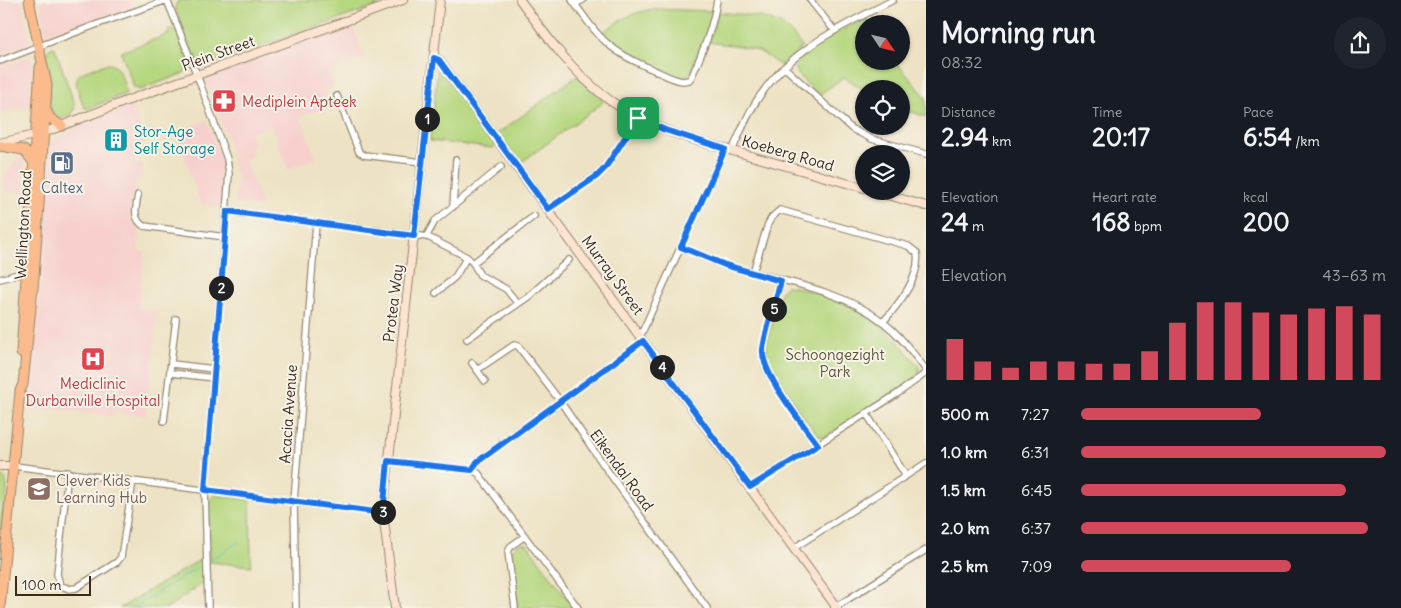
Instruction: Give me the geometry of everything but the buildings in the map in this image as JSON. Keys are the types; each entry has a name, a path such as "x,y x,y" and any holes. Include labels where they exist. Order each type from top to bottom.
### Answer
{"main road":[{"name":"Wellington Road","path":"0,608 20,391 23,384 34,163 45,108 46,79 29,0"},
{"name":"Wellington Road","path":"28,274 39,134 41,61"},
{"path":"45,108 50,118 62,126"},
{"path":"0,144 24,150 34,163"}],"street":[{"path":"0,61 167,0 197,75 228,163 229,179 205,490 208,608"},
{"name":"Plein Street","path":"0,144 62,126 403,0"},
{"name":"Protea Way","path":"395,608 383,513 440,0"},
{"name":"Koeberg Road","path":"520,0 545,35 577,72 609,100 638,118 665,130 728,150 855,185"},
{"path":"583,0 573,2 594,31 614,50 632,62 683,81 688,80 692,76 706,44 717,0"},
{"path":"810,0 834,30"},
{"path":"472,470 477,462 642,339 681,247 728,150 761,93 784,66 816,41 893,0"},
{"name":"Murray Street","path":"434,58 439,60 836,607"},
{"path":"784,66 852,129 872,139 926,154"},
{"path":"337,96 359,152 364,155 422,162"},
{"path":"548,209 597,176 605,168 638,118"},
{"path":"453,208 456,160"},
{"path":"426,237 435,221 501,167"},
{"path":"138,195 136,216 144,226 225,237"},
{"path":"905,200 926,206"},
{"path":"753,272 768,224 774,214 780,210 908,246 917,253 918,262 906,294 884,322"},
{"path":"227,211 426,237 467,257 480,275 506,288 518,304"},
{"path":"473,263 534,216"},
{"name":"Acacia Avenue","path":"296,608 294,501 316,223"},
{"path":"681,247 725,265 840,298 861,308 884,322 904,342 926,372 866,414 750,487"},
{"path":"436,293 456,277 467,257"},
{"path":"467,339 528,297 569,260"},
{"path":"0,279 28,274"},
{"path":"781,281 763,348 765,366 771,378 818,445"},
{"path":"164,421 176,319"},
{"name":"Eikendal Road","path":"477,370 514,345 518,346 560,401 589,446 707,608"},
{"path":"472,363 485,381"},
{"path":"172,364 214,369"},
{"path":"171,373 214,378"},
{"path":"866,414 906,476"},
{"path":"388,461 472,470 481,474 578,608"},
{"path":"794,548 926,463"},
{"path":"0,466 68,472 383,513"},
{"path":"68,472 56,574 60,585 69,589 76,588 120,560 132,481"},
{"path":"515,608 508,555 512,546 525,536"},
{"path":"836,607 926,550"}],"shaded area":[{"path":"0,0 21,0 30,40 27,45 3,54 0,42"},
{"path":"40,0 131,0 133,7 97,20 46,33"},
{"path":"352,24 365,58 329,71 334,86 327,88 326,100 329,107 300,117 316,158 288,169 272,126 250,132 255,145 250,147 253,155 244,159 262,207 235,203 238,179 226,136 206,81 208,77"},
{"path":"30,55 33,70 31,106 0,112 0,66 11,62 14,63"},
{"name":"Mediclinic Durbanville Hospital","path":"128,106 133,109 143,139 143,143 133,163 143,164 140,181 136,180 134,196 132,196 130,219 139,230 138,251 145,252 138,308 158,311 146,416 113,412 112,416 28,407 45,239 49,186 49,172 46,172 49,146 51,141 95,118 95,121"},
{"path":"207,120 225,170 222,207 201,204 175,132"},
{"path":"19,156 25,159 23,193 5,192 3,180"}],"green space":[{"path":"183,0 393,0 205,66 197,64 175,8 177,2"},
{"path":"654,9 713,11 690,73 685,78 679,78 628,56 600,35 625,18"},
{"path":"718,12 772,20 787,29 802,47 781,66 759,51 709,42"},
{"path":"855,24 855,70 902,70 926,97 926,117 910,111 910,80 855,80 855,84 844,77 819,95 802,79 796,69 798,62 804,54 838,32"},
{"path":"174,29 189,63 184,73 140,90 134,87 121,52 169,34 168,30"},
{"path":"53,47 55,48 75,106 72,114 61,119 54,116 50,105 50,74 47,52"},
{"path":"111,64 117,69 122,77 126,91 125,94 86,109 77,87 78,77 81,73"},
{"path":"438,67 440,67 497,145 493,148 430,141"},
{"path":"577,76 604,100 519,164 497,134"},
{"name":"Schoongezight Park","path":"787,286 834,299 849,305 875,321 908,353 919,367 919,375 825,437 818,436 773,375 767,362 766,346 781,291"},
{"path":"0,475 5,478 7,488 0,555"},
{"path":"214,495 250,500 251,566 209,562 208,502"},
{"path":"520,543 527,544 574,608 518,608 511,555 513,549"},
{"path":"203,558 204,582 168,608 120,608"}],"waterway":[{"path":"210,560 239,542"},
{"path":"133,608 198,567"}],"place":[{"name":"Mediplein Apteek","path":"224,101"},
{"name":"Stor-Age Self Storage","path":"116,140"},
{"name":"Caltex","path":"62,163"},
{"name":"Mediclinic Durbanville Hospital","path":"93,359"},
{"name":"Clever Kids Learning Hub","path":"39,489"}],"route":[{"path":"434,58 439,60 548,209 597,176 605,168 638,118 665,130 725,149 681,247 725,265 781,281 763,348 765,366 771,378 818,445 750,487 643,341 477,462 472,470 388,461 383,513 205,490 227,211 414,236 434,58"}]}
